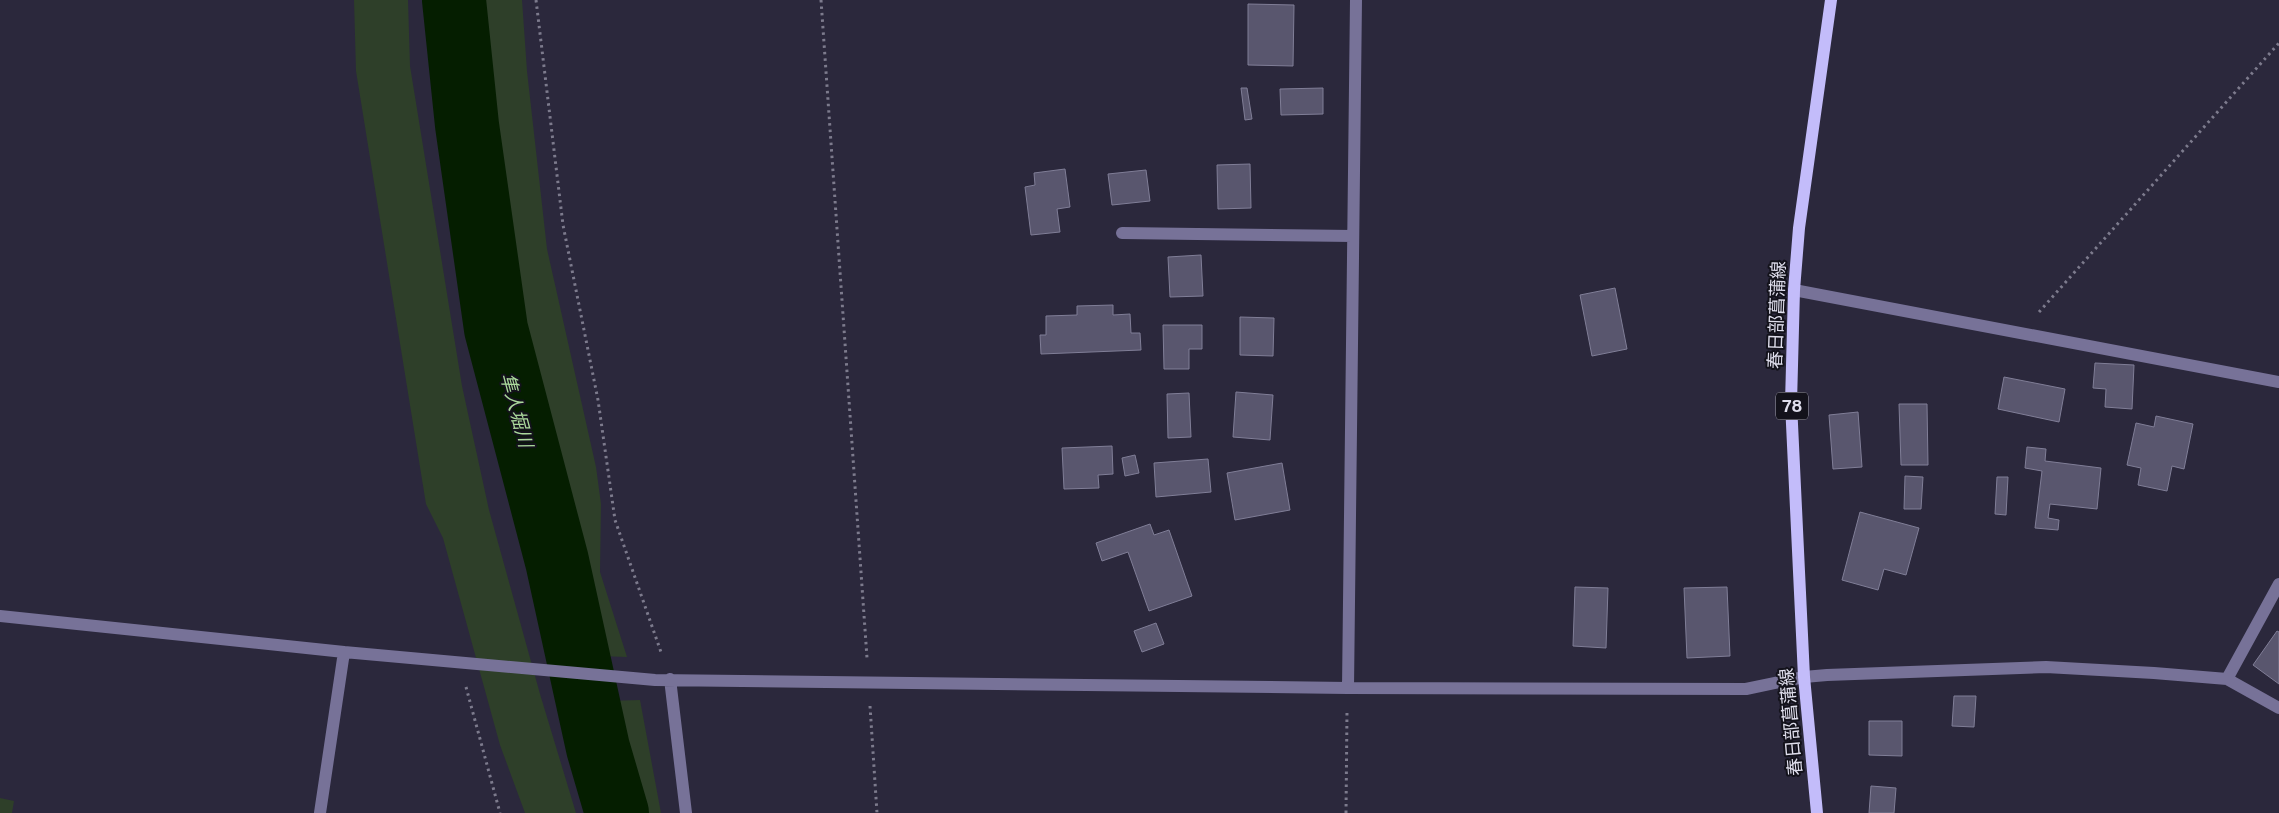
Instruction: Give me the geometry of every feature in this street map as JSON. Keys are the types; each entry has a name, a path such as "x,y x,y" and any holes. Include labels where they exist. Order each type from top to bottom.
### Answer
{"main road":[{"name":"春日部菖蒲線","path":"1818,813 1804,678 1791,403 1794,290 1816,100 1831,0"}],"street":[{"path":"1348,688 1356,0"},
{"path":"1122,233 1353,236"},
{"path":"1794,290 2279,382"},
{"path":"2227,679 2279,584"},
{"path":"0,616 344,652 655,680 1348,688 1746,689 1804,678 2046,667 2227,679 2279,708"},
{"path":"320,813 344,652"},
{"path":"670,679 686,813"}],"path":[{"path":"536,0 563,225 598,400 616,520 670,679"},
{"path":"820,0 877,813"},
{"path":"2029,335 2035,317 2279,42"},
{"path":"464,663 500,813"},
{"path":"1346,813 1348,688"}],"green space":[{"path":"354,0 408,0 410,66 462,386 489,510 540,694 576,813 525,813 500,745 443,538 426,504 356,71"},
{"path":"479,0 522,0 527,71 547,249 596,467 601,504 600,572 627,657 600,656 527,354 486,81"},
{"path":"640,700 661,813 634,813 607,701"},
{"path":"0,798 14,801 12,813 0,813"}],"building":[{"path":"1248,4 1294,5 1293,66 1248,65"},
{"path":"1241,88 1247,88 1252,119 1245,120"},
{"path":"1323,88 1323,114 1281,115 1280,89"},
{"path":"1250,164 1251,208 1218,209 1217,165"},
{"path":"1065,169 1070,207 1057,209 1060,232 1031,235 1025,187 1035,185 1034,173"},
{"path":"1146,170 1150,201 1112,205 1108,174"},
{"path":"1201,255 1203,296 1170,297 1168,257"},
{"path":"1615,288 1627,349 1592,356 1580,295"},
{"path":"1113,305 1113,315 1130,314 1131,333 1140,333 1141,350 1041,354 1040,335 1046,335 1046,316 1077,315 1077,306"},
{"path":"1240,317 1274,318 1273,356 1240,355"},
{"path":"1163,325 1202,325 1202,349 1189,349 1189,369 1164,369"},
{"path":"2095,363 2134,365 2132,409 2105,407 2106,389 2093,388"},
{"path":"2004,377 2065,389 2059,422 1998,409"},
{"path":"1236,392 1273,395 1270,440 1233,437"},
{"path":"1189,393 1191,437 1168,438 1167,394"},
{"path":"1899,404 1927,404 1928,465 1901,465"},
{"path":"1858,412 1862,467 1833,469 1829,415"},
{"path":"2156,416 2193,424 2184,469 2172,466 2167,491 2138,485 2141,468 2127,465 2136,423 2154,427"},
{"path":"1112,446 1113,474 1098,475 1099,488 1064,489 1062,448"},
{"path":"2027,447 2046,449 2045,461 2101,468 2097,509 2050,504 2048,518 2059,520 2058,530 2035,528 2042,471 2025,468"},
{"path":"1135,455 1139,473 1125,476 1122,458"},
{"path":"1208,459 1211,492 1156,497 1154,463"},
{"path":"1282,463 1290,510 1235,520 1227,473"},
{"path":"1905,476 1923,477 1921,509 1904,509"},
{"path":"1997,477 2008,477 2006,515 1995,514"},
{"path":"1860,512 1919,528 1906,575 1884,569 1878,590 1842,580"},
{"path":"1150,524 1154,535 1169,530 1192,596 1149,611 1128,552 1102,561 1096,543"},
{"path":"1575,587 1608,588 1606,648 1573,646"},
{"path":"1727,587 1730,656 1687,658 1684,588"},
{"path":"1156,623 1164,644 1142,652 1134,631"},
{"path":"2277,631 2279,632 2279,684 2253,665"},
{"path":"1954,696 1976,696 1974,727 1952,726"},
{"path":"1869,721 1902,721 1902,756 1869,755"},
{"path":"1871,786 1896,788 1894,813 1869,813"}],"waterway":[{"name":"隼人堀川","path":"454,0 467,125 496,329 557,561 598,748 617,813"}]}
